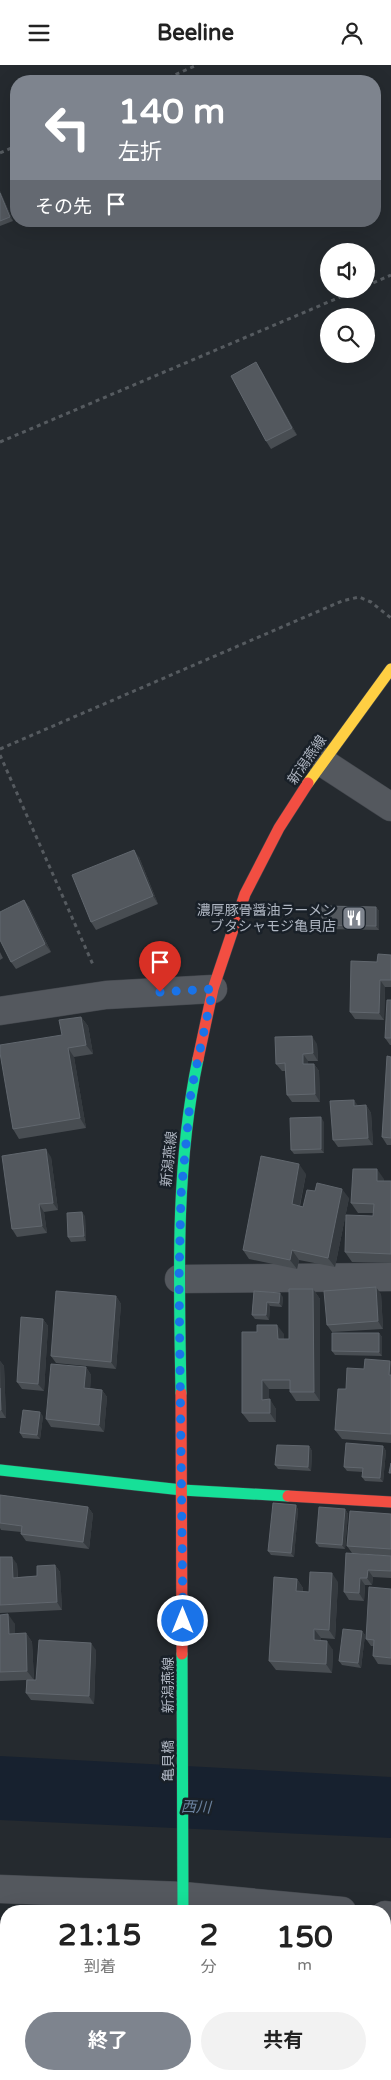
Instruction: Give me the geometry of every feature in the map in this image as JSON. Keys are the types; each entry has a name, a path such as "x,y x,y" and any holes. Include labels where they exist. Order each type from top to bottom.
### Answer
{"main road":[{"name":"新潟燕線","path":"183,1733 179,1279 181,1195 191,1092 213,989 245,894 279,829 322,762 391,669"},
{"path":"0,1470 182,1490 391,1502"},
{"name":"亀貝橋","path":"183,1733 183,1896"}],"street":[{"path":"322,762 391,807"},
{"path":"0,1011 106,995 213,989"},
{"path":"179,1279 391,1277"},
{"path":"0,1889 183,1896 278,1905"}],"path":[{"path":"174,75 197,65"},
{"path":"375,282 391,275"},
{"path":"0,442 338,298"},
{"path":"0,749 342,601 359,597 371,602 391,618"},
{"path":"0,755 106,995"}],"water":[{"name":"西川","path":"0,1756 391,1777 391,1838 0,1820"}],"building":[{"path":"0,193 10,217 0,221"},
{"path":"256,362 292,428 266,441 231,376"},
{"path":"134,850 153,896 91,922 72,875"},
{"path":"24,900 45,944 11,962 0,940 0,912"},
{"path":"322,906 376,907 376,926 322,925"},
{"path":"378,954 391,955 391,980 380,980 379,1013 350,1012 351,961 377,962"},
{"path":"387,1000 391,1000 391,1038 385,1038"},
{"path":"81,1017 86,1045 68,1048 80,1118 13,1129 0,1045 62,1035 59,1020"},
{"path":"312,1036 313,1053 303,1054 303,1064 314,1064 315,1094 287,1095 285,1063 276,1064 275,1037"},
{"path":"387,1056 391,1057 391,1138 382,1137"},
{"path":"354,1100 354,1106 366,1105 368,1138 333,1140 330,1101"},
{"path":"321,1117 321,1149 291,1150 290,1118"},
{"path":"46,1149 53,1203 39,1204 42,1226 12,1229 2,1156"},
{"path":"261,1156 299,1164 292,1204 303,1207 307,1190 315,1191 317,1183 342,1189 328,1258 292,1250 290,1260 243,1250"},
{"path":"353,1169 377,1169 377,1181 391,1181 391,1254 345,1252 346,1215 373,1216 374,1204 351,1203"},
{"path":"82,1212 84,1236 68,1237 67,1213"},
{"path":"376,1287 378,1321 327,1325 324,1291"},
{"path":"289,1289 313,1289 314,1392 290,1392 290,1380 262,1380 262,1400 270,1399 270,1413 242,1413 242,1332 257,1332 257,1325 277,1325 278,1339 289,1339"},
{"path":"56,1291 116,1296 111,1362 51,1356"},
{"path":"254,1291 280,1293 279,1303 267,1302 266,1315 252,1315"},
{"path":"21,1317 43,1319 38,1384 17,1382"},
{"path":"332,1333 379,1333 379,1352 332,1351"},
{"path":"365,1359 390,1361 391,1434 335,1430 338,1389 346,1389 347,1368 364,1369"},
{"path":"51,1364 86,1367 84,1388 102,1390 99,1425 46,1419"},
{"path":"23,1410 40,1412 37,1435 20,1433"},
{"path":"346,1443 383,1446 380,1478 362,1477 363,1468 344,1467"},
{"path":"277,1445 309,1446 308,1467 275,1465"},
{"path":"0,1495 88,1507 83,1542 21,1534 22,1526 0,1523"},
{"path":"273,1503 296,1505 291,1553 268,1551"},
{"path":"319,1507 345,1509 342,1545 316,1543"},
{"path":"350,1511 391,1514 391,1549 347,1546"},
{"path":"346,1553 391,1556 391,1571 368,1570 367,1578 360,1578 359,1593 344,1592"},
{"path":"0,1557 12,1557 13,1578 37,1576 37,1566 55,1565 57,1602 0,1605"},
{"path":"310,1572 332,1573 329,1630 314,1629 314,1640 327,1641 326,1664 269,1661 274,1577 297,1579 296,1591 309,1592"},
{"path":"369,1587 391,1589 391,1658 373,1656 374,1640 366,1639"},
{"path":"8,1614 9,1634 26,1633 27,1671 0,1672 0,1615"},
{"path":"343,1629 362,1631 358,1663 339,1661"},
{"path":"39,1640 91,1643 89,1696 26,1693 27,1680 36,1680"}],"traffic: fast":[{"path":"181,1393 179,1267 182,1183 185,1142 198,1059"},
{"path":"0,1470 182,1490 288,1496"},
{"path":"182,1654 183,1905"}],"traffic: slow":[{"path":"308,783 391,669"}],"traffic: jam":[{"path":"198,1059 213,989 245,894 279,828 308,783"},
{"path":"181,1393 182,1654"},
{"path":"288,1496 391,1502"}],"place":[{"name":"濃厚豚骨醤油ラーメン ブタシャモジ亀貝店","path":"354,918"}],"route":[{"path":"160,992 213,989 191,1092 181,1195 179,1279 183,1621"}]}
